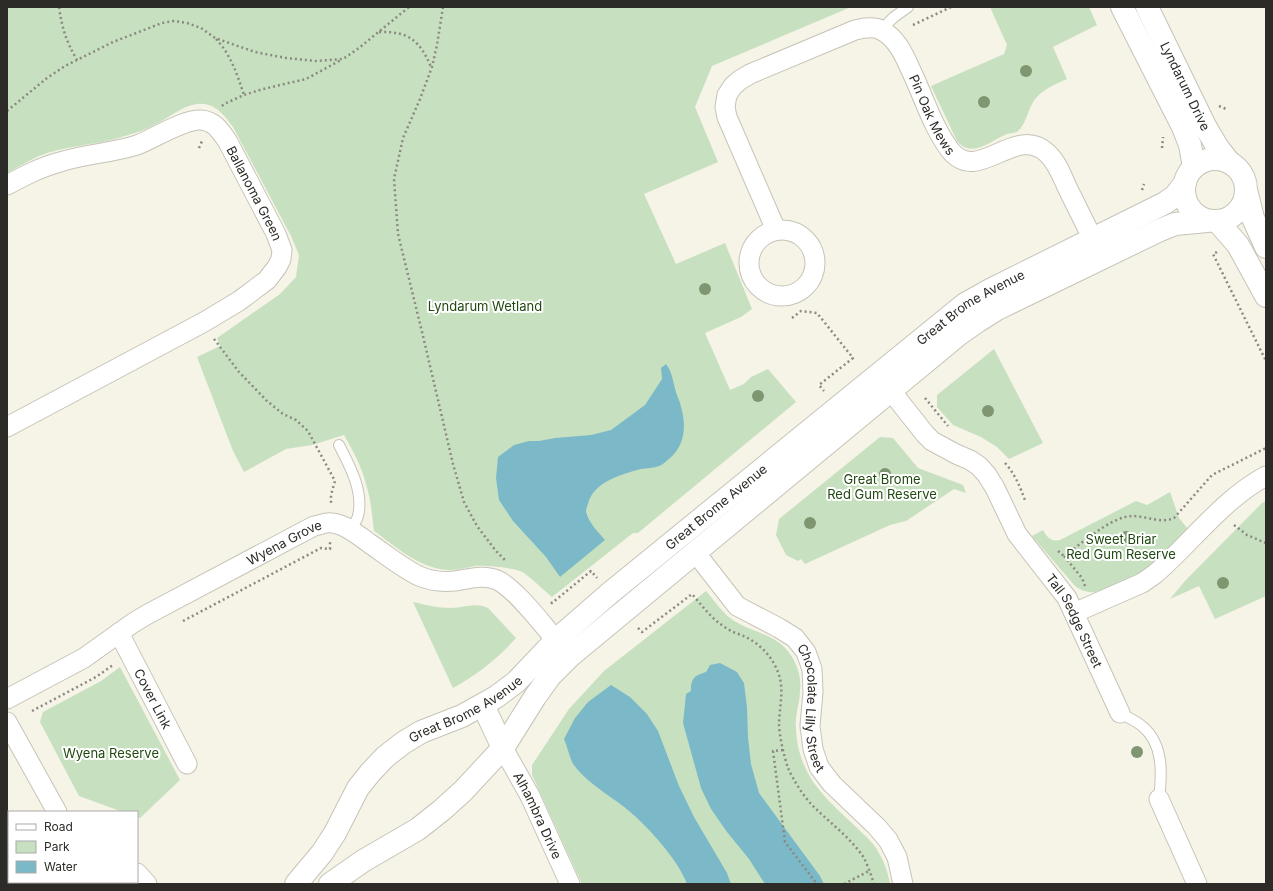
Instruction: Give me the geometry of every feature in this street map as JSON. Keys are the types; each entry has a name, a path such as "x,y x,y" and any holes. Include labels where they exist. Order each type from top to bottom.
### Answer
{"street":[{"name":"Lyndarum Drive","path":"1122,7 1183,127 1190,145 1190,175"},
{"name":"Lyndarum Drive","path":"1146,7 1205,126 1218,148 1229,162"},
{"path":"776,230 727,117 725,107 727,95 733,86 750,74 855,30 870,27 885,33"},
{"name":"Pin Oak Mews","path":"885,33 901,50 940,133 952,152 967,162 973,162 1021,144 1029,144 1038,147 1047,153 1056,164 1093,239"},
{"path":"7,185 43,167 61,161 119,150 154,138 185,123 196,120 211,122"},
{"name":"Ballanoma Green","path":"7,427 204,322 239,301 267,280 277,268 281,259 282,250 276,234 228,142 219,129 211,122"},
{"path":"1247,194 1244,204 1238,213 1229,219 1213,221 1198,217 1186,202 1184,193 1190,175 1202,162 1211,159 1220,159 1229,162 1243,175 1246,184 1252,218 1266,247"},
{"name":"Great Brome Avenue","path":"330,884 363,861 418,829 463,791 503,748 550,676 563,648 610,593 877,374 965,304 990,290 1165,203 1175,196 1190,175"},
{"path":"1213,221 1238,245 1266,296"},
{"name":"Great Brome Avenue","path":"296,884 322,853 335,834 358,788 385,757 403,743 422,732 462,716 483,705 563,648 624,610 978,321 998,309 1160,230 1175,224 1213,221"},
{"path":"1093,239 1102,259"},
{"path":"877,374 891,391"},
{"name":"Tall Sedge Street","path":"891,391 932,441 970,460 979,466 987,475 1024,545 1062,590 1120,713"},
{"path":"1074,613 1142,582 1155,574 1235,496 1266,476"},
{"name":"Wyena Grove","path":"7,699 84,658 148,614 314,526 330,522 350,529 407,570 422,577 439,581 454,581 485,577 496,580 514,593 563,648"},
{"path":"682,535 695,552"},
{"name":"Chocolate Lilly Street","path":"695,552 737,606 795,638 806,652 812,669 813,692 810,726 813,749 819,767 832,784 877,827 888,840 897,856 903,884"},
{"name":"Cover Link","path":"119,633 187,764"},
{"path":"483,705 503,748"},
{"path":"7,722 57,811"},
{"name":"Alhambra Drive","path":"503,748 530,796 570,884"},
{"name":"Tall Sedge Street","path":"1159,800 1197,884"},
{"path":"138,874 147,884"}],"lane":[{"path":"885,33 894,17 908,7"},
{"path":"339,445 351,468 359,495 358,517 350,529"},
{"name":"Tall Sedge Street","path":"1120,713 1142,725 1151,735 1158,750 1161,763 1159,800"}],"path":[{"path":"59,7 61,26 68,44 77,60"},
{"path":"199,148 216,113 224,104 244,95 263,89 306,79 343,59 409,7"},
{"path":"443,7 432,68 403,138 394,179 398,234 453,464 464,502 477,526 496,551 507,562"},
{"path":"885,33 951,7"},
{"path":"7,111 47,78 77,60 113,42 162,22 174,21 187,23 201,28 224,47 233,64 244,95"},
{"path":"379,32 393,32 405,35 416,41 425,52 432,68"},
{"path":"214,38 255,52 286,58 316,61 343,59"},
{"path":"792,318 801,311 817,313 853,358 820,385 837,408"},
{"path":"182,621 321,548 330,549 331,496 335,481 308,432 296,420 284,414 267,401 244,377 215,342 204,322"},
{"path":"926,398 951,428"},
{"path":"1053,547 1064,556 1116,520 1132,516 1169,520 1179,514 1212,475 1266,448"},
{"path":"1002,459 1010,469 1028,506"},
{"path":"1239,519 1233,524 1247,535 1266,544"},
{"path":"547,598 552,603 591,571 610,593"},
{"path":"624,610 642,632 692,594 711,617 728,629 748,638 764,649 774,664 782,683 782,704 779,724 783,750 788,768 812,805 855,847 864,860 874,884"},
{"path":"32,711 96,677 129,653"},
{"path":"783,750 773,751 785,842 817,884"},
{"path":"844,884 869,871"}],"green space":[{"name":"Lyndarum Wetland","path":"7,7 851,7 712,66 695,107 718,162 644,194 676,264 725,243 752,309 741,317 705,333 730,390 744,384 751,377 768,369 796,402 638,533 633,533 552,597 520,571 501,567 481,566 445,570 431,567 413,559 374,531 368,490 357,459 344,435 312,445 286,449 244,472 233,451 197,357 220,346 217,338 280,294 296,277 299,255 291,236 233,127 214,107 203,104 191,105 140,131 115,139 50,152 39,156 7,173"},
{"path":"990,7 1089,7 1097,25 1053,47 1067,79 1051,86 1038,96 1018,131 1007,134 975,149 963,146 957,141 931,86 1004,54 1007,45"},
{"path":"994,349 1043,443 1009,459 997,447 981,437 953,425 937,407 937,395"},
{"name":"Great Brome Red Gum Reserve","path":"880,437 893,438 918,468 963,485 966,493 954,489 906,521 890,525 805,564 801,559 798,561 786,555 776,535 779,519"},
{"name":"Sweet Briar Red Gum Reserve","path":"1170,492 1179,518 1188,529 1160,558 1141,573 1100,591 1085,591 1075,586 1032,536 1043,530 1050,538 1060,540 1136,501 1147,505"},
{"path":"1266,501 1266,596 1215,619 1199,586 1170,599 1185,581 1262,503"},
{"path":"706,591 730,618 774,639 786,649 793,658 798,668 800,680 796,730 804,765 808,774 826,798 874,845 885,865 890,884 582,884 532,775 532,765 569,709 604,671"},
{"path":"413,602 446,608 474,605 483,606 488,608 516,638 486,666 453,688"},
{"name":"Wyena Reserve","path":"120,667 180,780 140,818 138,817 138,811 120,811 79,796 40,722 43,712 101,681"},
{"path":"7,868 8,883 80,884 7,884"}],"water":[{"path":"666,364 672,375 684,420 683,437 680,445 662,465 617,476 596,490 591,496 586,512 591,524 605,540 560,577 546,557 513,521 499,500 496,478 498,457 514,445 529,441 591,435 611,430 645,405 662,379 661,368"},
{"path":"720,663 737,672 744,683 751,764 759,793 820,876 824,884 765,884 749,859 711,809 701,788 683,723 686,694 691,691 694,678 706,672 710,665"},
{"path":"611,685 630,697 647,714 658,731 679,786 694,817 727,873 731,884 687,884 676,863 650,831 632,813 588,780 572,762 564,739 575,718 588,702"}]}
